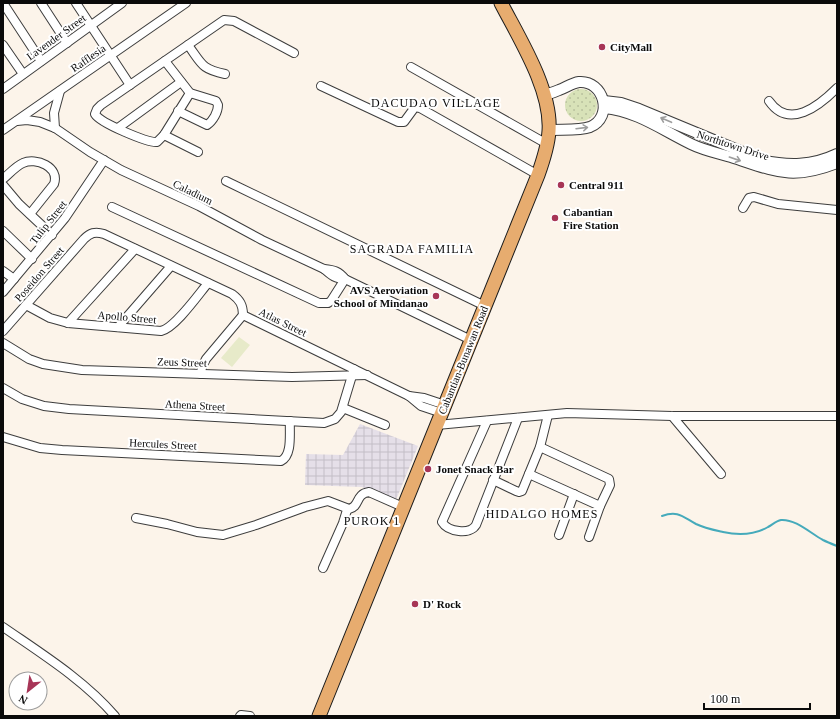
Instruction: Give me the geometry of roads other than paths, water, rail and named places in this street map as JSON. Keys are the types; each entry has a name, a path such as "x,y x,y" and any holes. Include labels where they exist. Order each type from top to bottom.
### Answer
{"main road":[{"name":"Cabantian-Bunawan Road","path":"319,716 538,175 547,144 549,130 548,114 544,95 528,57 500,3"}],"street":[{"path":"3,3 41,61"},
{"path":"41,3 67,43"},
{"path":"76,3 130,85"},
{"name":"Lavender Street","path":"3,89 91,25 112,6 122,3"},
{"name":"Rafflesia","path":"3,130 186,3"},
{"path":"190,93 164,135 157,142 150,142 118,128 97,117 95,114 101,105 224,20 231,20 294,53"},
{"path":"3,45 23,74"},
{"path":"188,45 204,66 211,71 225,74"},
{"path":"165,61 190,93 218,103 218,109 211,122 205,124 178,111"},
{"path":"411,67 547,144"},
{"path":"118,128 181,82"},
{"path":"544,95 574,83 585,82 599,91 604,105 601,117 590,127 549,130"},
{"path":"321,86 398,122 404,122 413,109 420,108 538,175"},
{"path":"769,101 772,106 782,113 799,114 807,112 817,106 837,88"},
{"path":"55,128 54,113 60,91"},
{"name":"Northtown Drive","path":"604,105 628,109 762,160 780,164 809,164 825,160 837,154"},
{"name":"Northtown Drive","path":"628,109 698,147 778,172 794,174 810,172 837,163"},
{"name":"Caladium","path":"17,121 27,120 40,122 55,128 104,160 134,176 199,206 262,240 324,269 334,270 341,274 345,279 471,340"},
{"path":"164,135 198,152"},
{"name":"Tulip Street","path":"3,292 52,235 104,160"},
{"path":"3,178 22,163 28,161 38,161 54,172 56,179 54,184 30,214"},
{"path":"226,181 485,306"},
{"path":"3,185 19,204 52,235"},
{"path":"743,208 749,198 754,196 778,204 837,210"},
{"path":"112,207 319,302 331,301 345,279"},
{"path":"3,232 32,259"},
{"name":"Atlas Street","path":"93,233 104,234 236,297 242,304 243,315 353,372"},
{"name":"Poseidon Street","path":"3,331 84,239 93,233"},
{"path":"68,323 135,249"},
{"path":"118,327 171,266"},
{"path":"3,270 14,280"},
{"name":"Apollo Street","path":"26,305 50,318 68,323 156,331 166,330 173,324 208,283"},
{"path":"201,374 202,367 206,359 243,315"},
{"name":"Zeus Street","path":"3,343 29,359 43,364 58,368 82,370 292,377 353,372 367,375 409,396 424,398 441,415"},
{"name":"Athena Street","path":"3,388 22,399 44,406 69,409 324,423 330,422 339,416 343,408 353,372"},
{"path":"343,408 385,426"},
{"path":"441,415 487,421 567,413 672,416 837,416"},
{"path":"493,480 519,492 522,491 540,447 548,415"},
{"path":"672,416 721,474"},
{"path":"487,421 442,522 451,529 468,531 474,529 518,418"},
{"name":"Hercules Street","path":"3,437 40,448 62,450 281,461 284,459 288,451 290,421"},
{"path":"540,447 609,479 610,484 589,537"},
{"path":"529,474 600,506"},
{"path":"136,518 197,532 223,535 256,525 305,507 328,501 349,509 355,505 360,496 366,492 403,507"},
{"path":"559,535 574,494"},
{"path":"323,568 347,510"},
{"path":"3,627 75,677 115,716"},
{"path":"240,716 250,716"}],"waterway":[{"path":"662,516 676,514 706,528 740,534 757,532 776,522 787,520 837,546"}],"place":[{"name":"CityMall","path":"602,47"},
{"name":"Central 911","path":"561,185"},
{"name":"Cabantian Fire Station","path":"555,218"},
{"name":"AVS Aeroviation School of Mindanao","path":"436,296"},
{"name":"Jonet Snack Bar","path":"428,469"},
{"name":"D' Rock","path":"415,604"}],"district":[{"name":"DACUDAO VILLAGE","path":"436,103"},
{"name":"SAGRADA FAMILIA","path":"412,249"},
{"name":"HIDALGO HOMES","path":"542,514"},
{"name":"PUROK 1","path":"372,521"}]}
